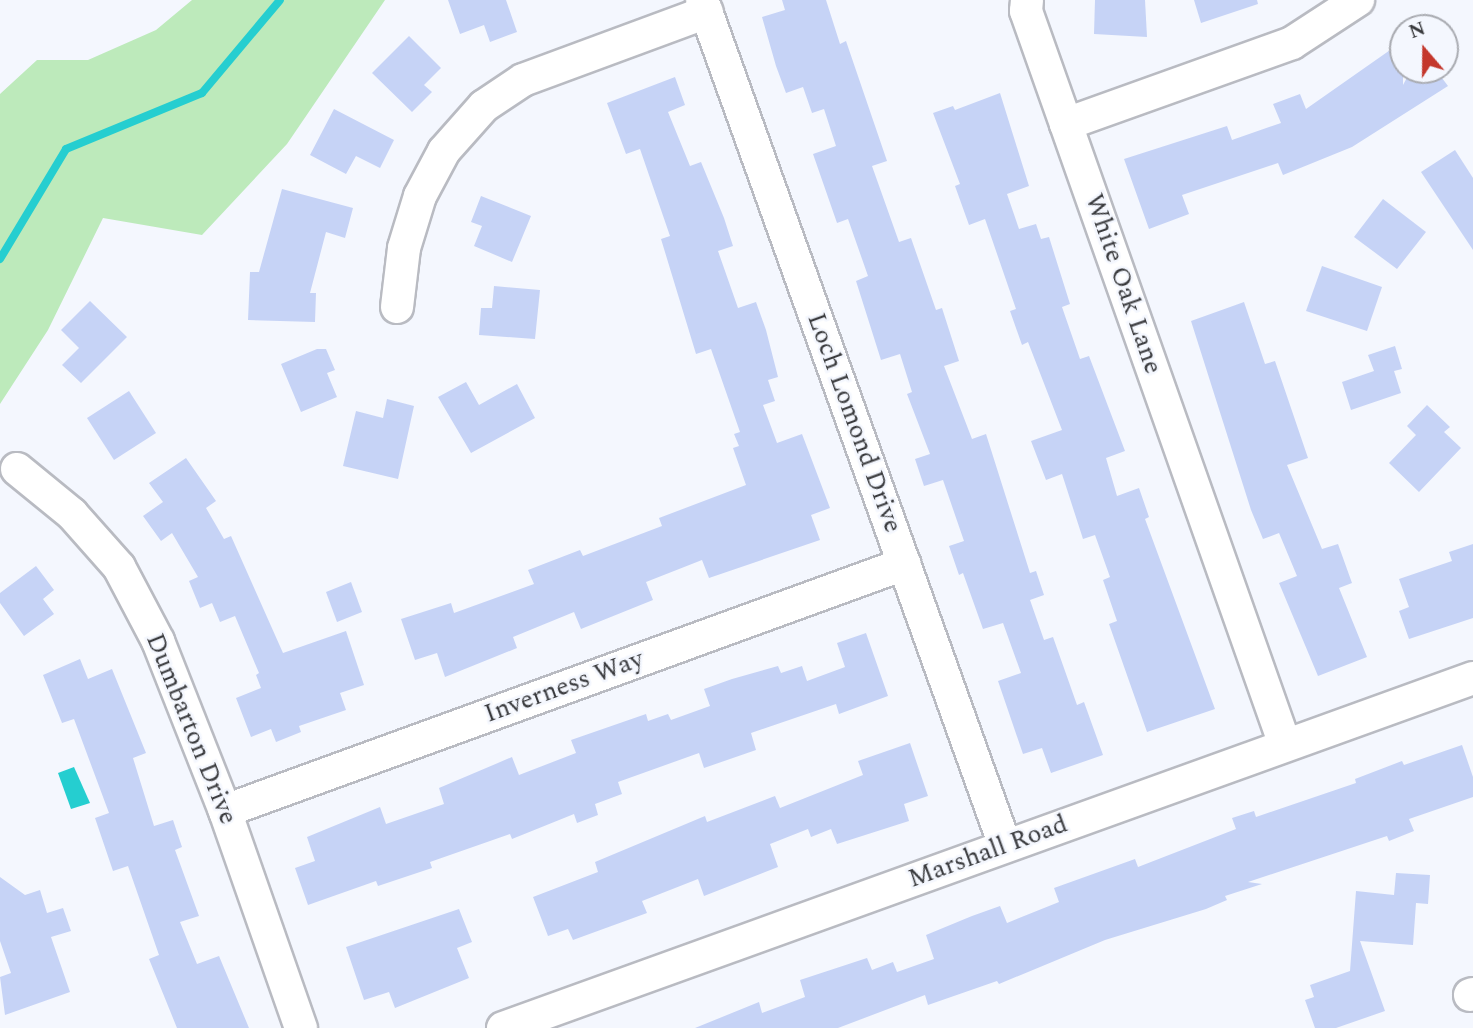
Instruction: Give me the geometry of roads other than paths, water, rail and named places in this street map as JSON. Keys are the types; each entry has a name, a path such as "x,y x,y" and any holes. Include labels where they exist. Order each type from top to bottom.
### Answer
{"street":[{"name":"White Oak Lane","path":"1027,0 1026,11 1285,745"},
{"path":"1066,124 1292,43 1358,0"},
{"path":"397,307 404,248 420,197 444,151 484,106 523,80 704,6"},
{"name":"Loch Lomond Drive","path":"704,6 1005,846"},
{"name":"Dumbarton Drive","path":"17,469 72,514 119,567 158,641 225,811 301,1028"},
{"name":"Inverness Way","path":"225,811 904,564"},
{"name":"Marshall Road","path":"503,1028 1473,678"}],"water":[{"path":"74,767 90,803 71,809 58,773"}],"waterway":[{"path":"0,259 66,149 202,93 280,0"}]}
